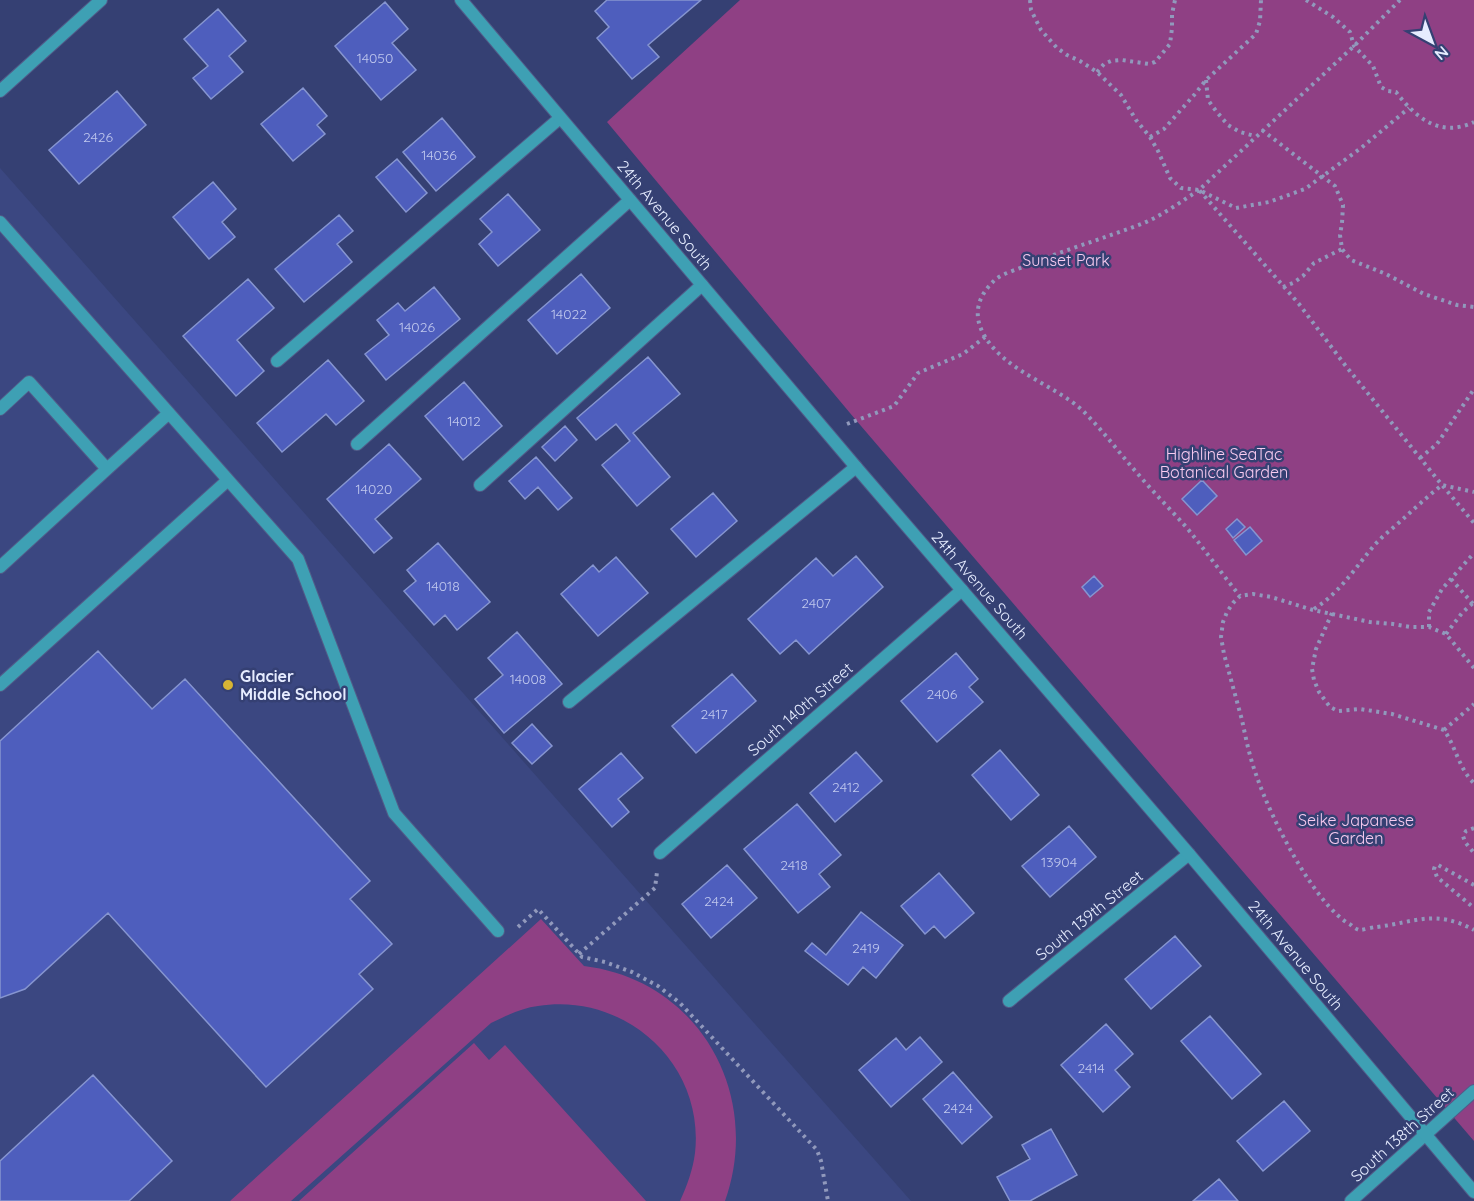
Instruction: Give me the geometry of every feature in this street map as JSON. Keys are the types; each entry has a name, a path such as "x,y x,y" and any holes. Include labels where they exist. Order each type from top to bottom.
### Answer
{"street":[{"path":"0,91 101,0"},
{"name":"24th Avenue South","path":"461,0 1474,1192"},
{"path":"277,361 560,118"},
{"path":"357,444 630,200"},
{"path":"0,222 298,559 394,813 498,931"},
{"path":"480,485 702,285"},
{"path":"0,409 29,382 107,469"},
{"path":"0,567 169,413"},
{"path":"569,702 856,467"},
{"path":"0,685 228,480"},
{"name":"South 140th Street","path":"660,853 962,590"},
{"name":"South 139th Street","path":"1009,1001 1189,854"},
{"name":"South 138th Street","path":"1351,1201 1474,1091"}],"path":[{"path":"1030,0 1031,10 1041,30 1057,48 1097,72 1121,95 1136,120 1150,137 1170,178 1180,188 1199,190 1236,208 1269,202 1305,189 1409,108"},
{"path":"1097,72 1104,64 1111,61 1122,60 1149,64 1155,62 1170,44 1174,0"},
{"path":"1150,137 1164,129 1206,80 1256,34 1260,21 1261,0"},
{"path":"1306,0 1333,17 1350,32 1354,45 1373,66 1381,87 1396,92 1421,119 1442,128 1474,122"},
{"path":"1240,596 1186,528 1082,410 995,351 985,337 977,317 978,304 986,289 999,277 1138,226 1156,218 1199,190 1400,0"},
{"path":"1206,80 1208,100 1228,125 1240,132 1256,136"},
{"path":"1262,130 1335,186 1343,205 1340,234 1342,249 1351,260 1386,274 1424,294 1457,305 1474,307"},
{"path":"1199,190 1283,287 1474,524"},
{"path":"1283,287 1303,276 1314,263 1342,249"},
{"path":"827,432 894,406 918,373 963,354 985,337"},
{"path":"1420,458 1437,444 1474,389"},
{"path":"1442,485 1474,492"},
{"path":"1313,610 1327,601 1344,584 1384,536 1442,485"},
{"path":"1429,627 1429,612 1442,589 1474,553"},
{"path":"1446,634 1462,613 1474,604 1451,579"},
{"path":"1474,668 1446,634 1429,627 1370,622 1313,610 1270,597 1253,594 1240,596 1233,603 1223,622 1221,637 1224,654 1264,799 1298,861 1328,907 1342,921 1359,930 1439,917 1474,930"},
{"path":"1332,613 1316,649 1312,669 1319,692 1330,707 1338,711 1360,709 1392,714 1444,730 1474,783"},
{"path":"1444,730 1474,704"},
{"path":"1474,828 1466,831 1463,836 1474,853"},
{"path":"1474,885 1438,865 1435,866 1437,876 1474,908"},
{"path":"579,954 655,888"},
{"path":"498,931 505,939 538,909 582,957 605,962 632,972 658,986 680,1003 817,1150 828,1201"}],"shaded area":[{"name":"Glacier Middle School","path":"0,168 911,1201 0,1201"}],"green space":[{"name":"Sunset Park","path":"740,0 1474,0 1474,1141 855,419 607,122"},
{"path":"541,919 584,966 625,976 660,994 689,1018 712,1049 727,1083 735,1121 735,1161 725,1201 680,1201 694,1159 695,1121 687,1091 673,1064 653,1041 629,1023 601,1011 570,1005 532,1007 491,1023 291,1201 230,1201"},
{"path":"474,1043 489,1060 505,1045 646,1201 299,1201"}],"building":[{"path":"607,0 701,0 648,45 659,57 632,79 597,38 609,27 595,11"},
{"path":"385,2 408,29 392,43 416,70 381,100 335,46"},
{"path":"218,9 246,41 229,56 243,72 211,99 193,78 208,66 184,39"},
{"path":"303,88 327,116 317,125 325,134 293,161 261,124"},
{"path":"117,91 146,125 79,184 49,150"},
{"path":"442,118 475,157 436,191 403,152"},
{"path":"397,159 427,193 406,212 376,177"},
{"path":"213,182 236,209 222,222 235,237 209,259 173,217"},
{"path":"508,194 540,230 498,266 479,244 492,232 480,219"},
{"path":"339,215 353,231 337,244 352,262 304,302 275,269"},
{"path":"581,274 610,308 557,354 528,320"},
{"path":"248,279 274,308 237,340 264,371 236,396 183,336"},
{"path":"434,287 460,319 386,380 365,354 389,335 377,320 398,303 405,311"},
{"path":"648,357 680,394 633,433 670,477 637,506 602,465 630,441 616,424 596,440 577,418"},
{"path":"328,360 364,401 336,425 326,414 282,452 257,423"},
{"path":"464,382 502,426 463,460 425,416"},
{"path":"565,426 577,440 555,461 542,447"},
{"path":"389,444 421,479 375,519 392,538 374,553 327,499"},
{"path":"536,457 572,498 558,510 538,487 525,499 509,481"},
{"path":"1202,480 1217,496 1197,515 1182,499"},
{"path":"713,493 737,521 696,557 671,529"},
{"path":"1237,519 1245,527 1233,538 1226,529"},
{"path":"1250,527 1262,541 1246,555 1234,540"},
{"path":"438,543 490,602 457,630 445,615 434,625 404,591 416,581 407,570"},
{"path":"856,556 883,587 809,654 796,640 780,654 748,619 816,558 833,576"},
{"path":"616,557 648,593 598,636 561,594 593,565 599,572"},
{"path":"1094,576 1103,586 1090,597 1082,587"},
{"path":"517,632 562,684 504,733 475,699 503,675 488,658"},
{"path":"98,651 152,709 185,679 370,881 350,899 392,944 359,974 373,989 266,1087 108,913 25,989 0,998 0,741"},
{"path":"956,653 978,679 969,687 983,702 937,742 901,701"},
{"path":"732,674 756,701 696,753 672,726"},
{"path":"532,724 552,746 532,764 512,743"},
{"path":"1000,750 1039,795 1011,820 972,775"},
{"path":"856,752 882,781 835,822 810,793"},
{"path":"621,753 643,778 618,799 629,812 612,827 579,789"},
{"path":"797,804 841,855 819,874 830,887 798,913 744,849"},
{"path":"1069,826 1096,857 1050,897 1022,866"},
{"path":"727,865 757,898 711,938 682,904"},
{"path":"939,873 974,913 945,938 934,926 925,934 901,906"},
{"path":"861,912 903,945 876,978 863,967 848,985 805,951 812,943 826,955"},
{"path":"1175,936 1201,966 1151,1009 1125,979"},
{"path":"1210,1016 1261,1074 1232,1099 1181,1041"},
{"path":"1106,1024 1133,1054 1115,1070 1130,1087 1103,1112 1061,1065"},
{"path":"920,1037 942,1062 891,1107 859,1070 896,1038 906,1050"},
{"path":"953,1072 992,1117 962,1144 923,1099"},
{"path":"93,1075 172,1161 129,1201 0,1201 0,1161"},
{"path":"1284,1101 1310,1131 1263,1171 1237,1141"},
{"path":"1051,1129 1077,1175 1030,1201 1010,1201 997,1177 1030,1159 1022,1145"},
{"path":"1219,1179 1238,1201 1193,1201"}],"place":[{"name":"Glacier Middle School","path":"228,685"}],"park label":[{"name":"Highline SeaTac Botanical Garden","path":"1224,463"},
{"name":"Seike Japanese Garden","path":"1356,829"}]}
